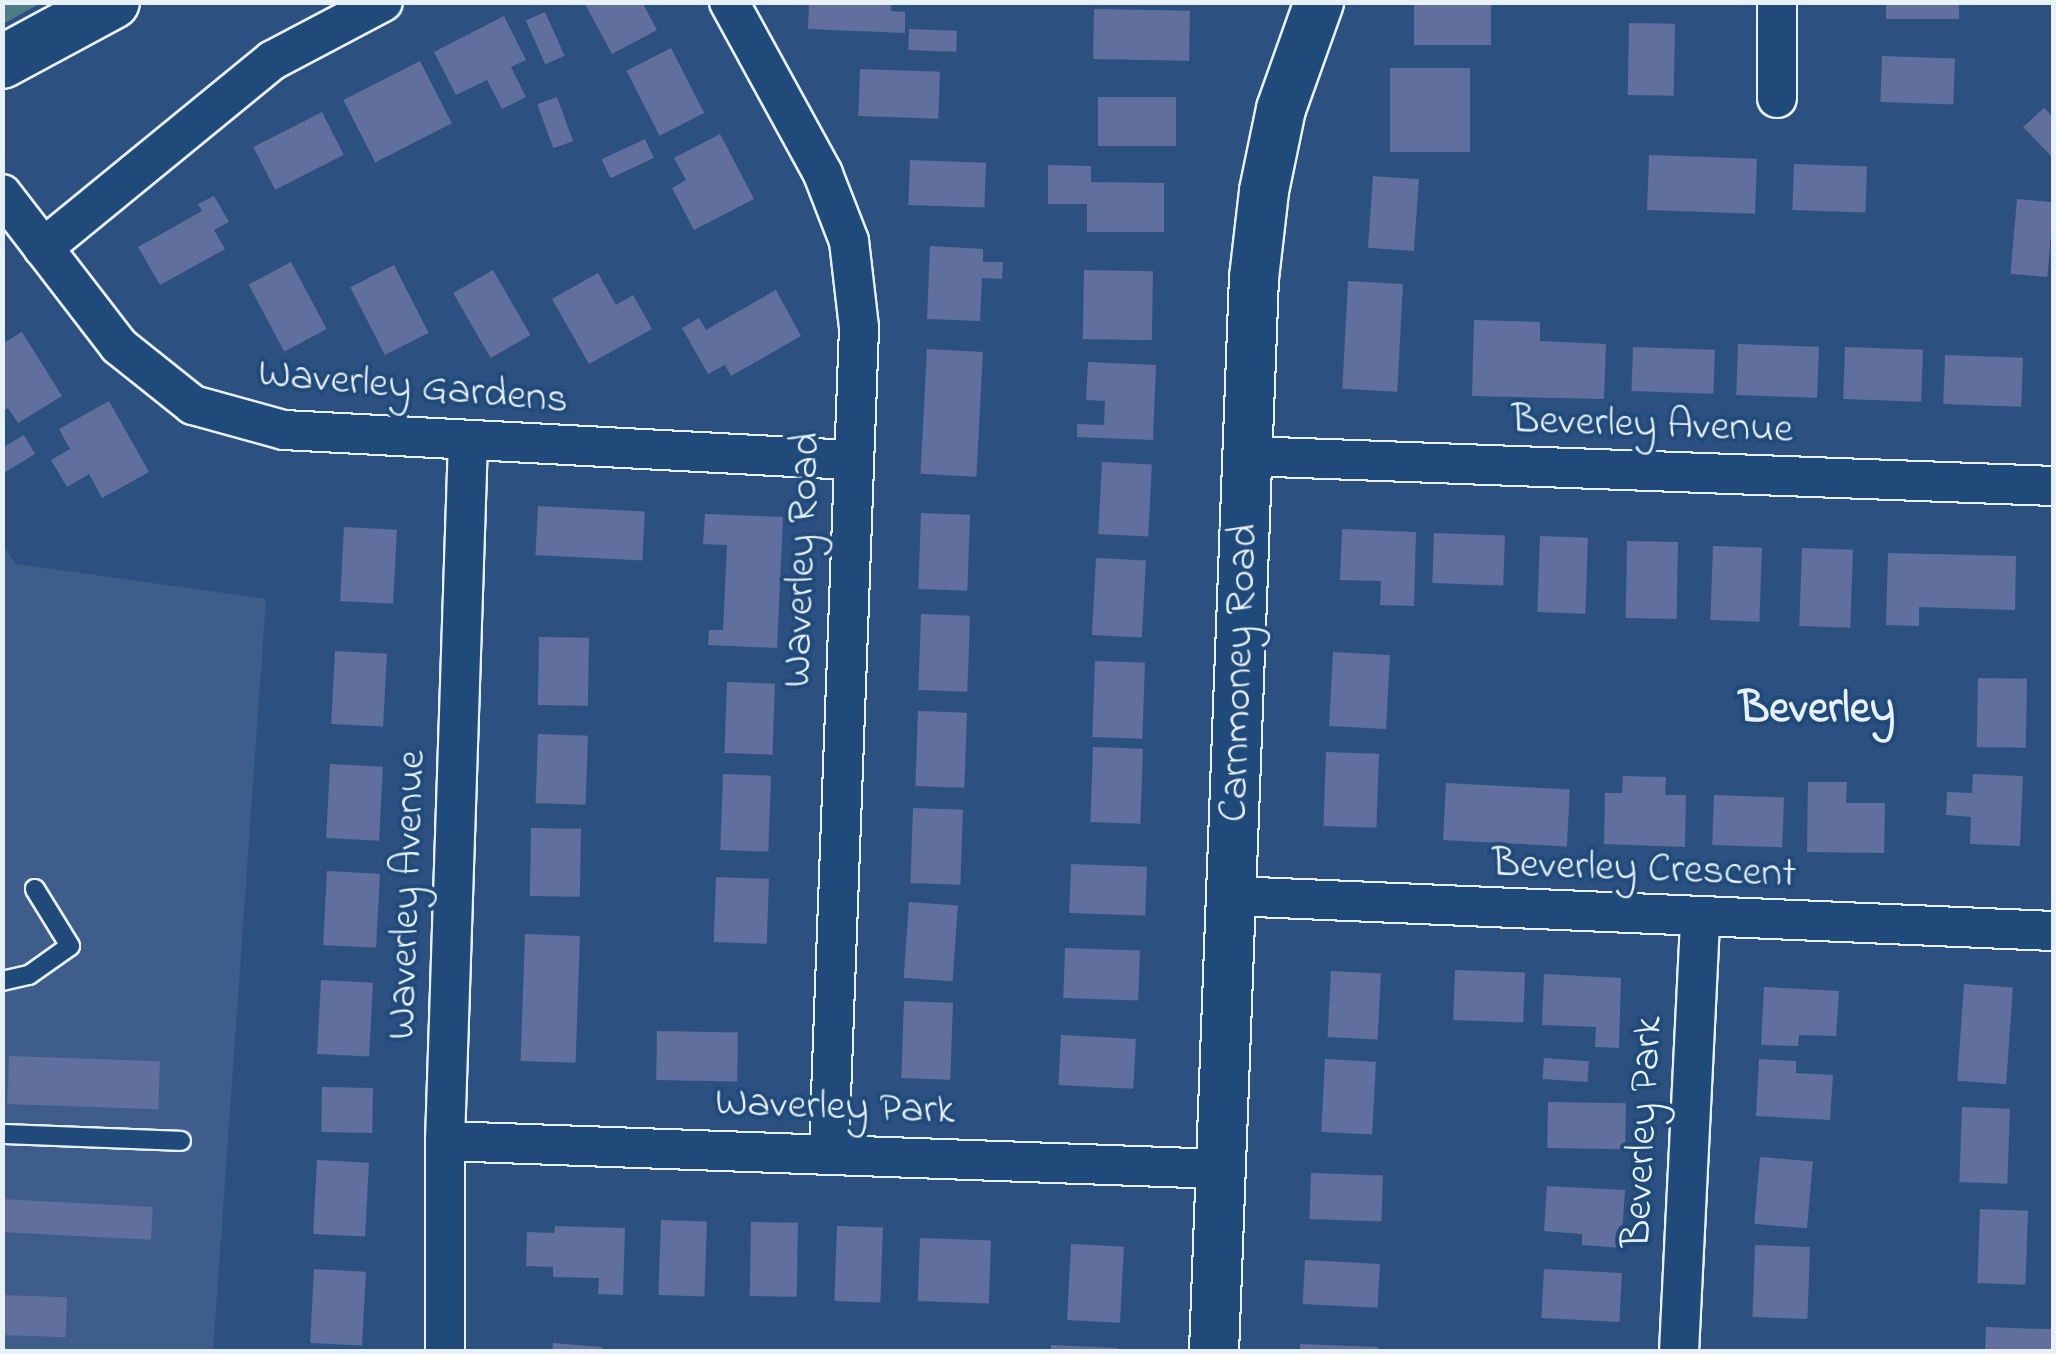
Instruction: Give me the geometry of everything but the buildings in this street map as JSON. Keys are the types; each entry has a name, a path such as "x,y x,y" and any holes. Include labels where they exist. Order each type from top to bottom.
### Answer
{"main road":[{"path":"2,62 113,2"}],"street":[{"path":"43,248 274,60 383,2"},
{"name":"Waverley Road","path":"729,2 822,174 849,241 859,328 830,1152"},
{"name":"Carnmoney Road","path":"1214,1352 1254,278 1264,191 1281,109 1319,2"},
{"path":"1777,2 1777,98"},
{"name":"Waverley Gardens","path":"2,194 119,346 193,405 284,430 852,460"},
{"name":"Waverley Avenue","path":"445,1352 442,1330 446,1140 468,442"},
{"name":"Beverley Avenue","path":"1247,456 2054,486"},
{"name":"Beverley Crescent","path":"1232,896 2054,931"},
{"name":"Beverley Park","path":"1679,1352 1700,918"},
{"name":"Waverley Park","path":"446,1140 1220,1169"}],"lane":[{"path":"2,982 29,975 70,946 35,889"},
{"path":"2,1134 181,1140"}],"shaded area":[{"path":"2,544 16,564 266,599 213,1351 3,1351"}],"green space":[{"path":"3,2 41,2 41,3 3,24"}],"district":[{"name":"Beverley","path":"1817,711"}]}
